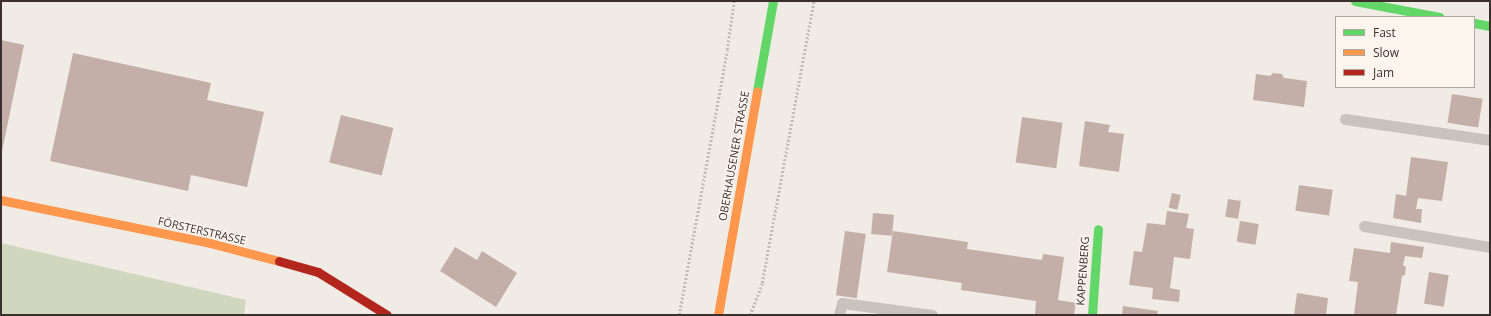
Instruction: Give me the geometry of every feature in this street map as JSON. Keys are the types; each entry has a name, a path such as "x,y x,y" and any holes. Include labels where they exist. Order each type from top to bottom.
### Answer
{"street":[{"name":"OBERHAUSENER STRASSE","path":"718,315 773,1"},
{"path":"1355,1 1435,16"},
{"path":"1475,23 1490,26"},
{"name":"FÖRSTERSTRASSE","path":"1,200 210,243 318,272 387,315"},
{"name":"KAPPENBERG","path":"1092,315 1098,229"}],"lane":[{"path":"1345,119 1490,140"},
{"path":"1364,226 1490,247"},
{"path":"840,315 842,303 932,315"}],"path":[{"path":"679,315 727,50 734,1"},
{"path":"750,315 762,283 814,1"}],"green space":[{"path":"1,243 246,300 244,315 1,315"}],"building":[{"path":"1,40 24,45 2,151 1,151"},
{"path":"73,53 211,83 207,100 264,112 247,187 191,175 188,191 50,161"},
{"path":"1273,73 1282,74 1284,78 1307,81 1304,107 1253,100 1256,74 1270,76"},
{"path":"1452,94 1483,99 1478,127 1447,123"},
{"path":"341,115 393,128 382,176 329,163"},
{"path":"1022,117 1063,123 1056,168 1016,163"},
{"path":"1085,121 1110,125 1108,132 1124,134 1119,172 1079,166"},
{"path":"1411,157 1448,162 1442,201 1418,198 1416,209 1422,209 1421,223 1393,218 1396,194 1406,196"},
{"path":"1299,185 1333,190 1329,215 1295,211"},
{"path":"1172,193 1181,195 1177,210 1169,208"},
{"path":"1228,199 1241,201 1238,219 1225,217"},
{"path":"1167,211 1189,214 1186,228 1194,229 1190,259 1174,257 1170,288 1180,290 1179,302 1152,299 1153,288 1129,285 1134,251 1142,252 1147,223 1165,225"},
{"path":"873,213 894,215 892,236 871,234"},
{"path":"1240,221 1259,224 1255,245 1237,242"},
{"path":"845,231 866,234 857,298 836,295"},
{"path":"893,231 968,242 967,249 1042,260 1043,254 1064,257 1058,300 1076,303 1074,315 1035,315 1036,301 961,290 962,283 887,272"},
{"path":"1391,242 1424,247 1422,258 1405,256 1403,265 1406,267 1405,275 1402,276 1396,315 1354,315 1358,282 1349,281 1354,248 1390,253"},
{"path":"455,247 477,260 482,251 517,273 496,307 440,271"},
{"path":"1429,272 1449,275 1444,307 1424,304"},
{"path":"1297,293 1328,298 1326,315 1294,315"},
{"path":"1123,306 1158,311 1157,315 1122,315"}],"traffic: fast":[{"path":"757,91 773,1"},
{"path":"1355,1 1435,16"},
{"path":"1475,23 1490,26"},
{"path":"1092,315 1098,229"}],"traffic: slow":[{"path":"718,315 757,91"},
{"path":"1,200 210,243 279,261"}],"traffic: jam":[{"path":"279,261 318,272 387,315"}]}
